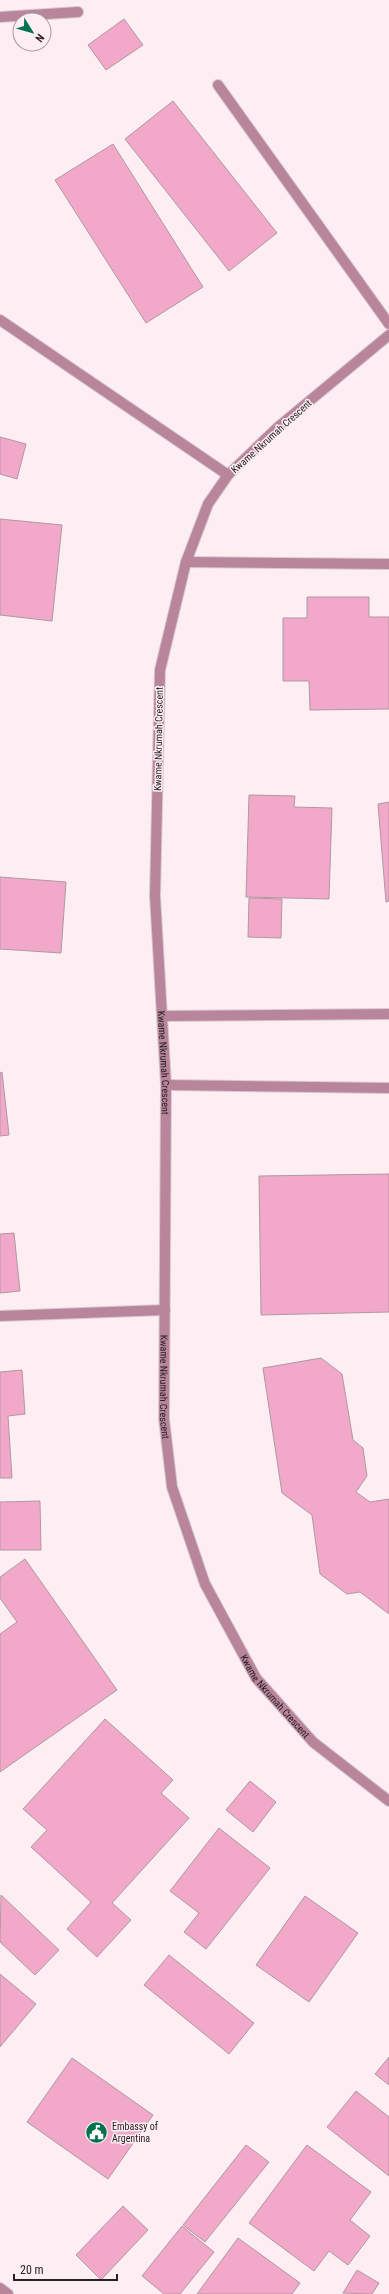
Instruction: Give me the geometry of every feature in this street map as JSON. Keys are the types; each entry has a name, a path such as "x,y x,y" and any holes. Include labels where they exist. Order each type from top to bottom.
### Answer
{"street":[{"path":"0,17 78,12"},
{"path":"218,85 389,324"},
{"path":"0,320 228,475"},
{"name":"Kwame Nkrumah Crescent","path":"389,335 278,427 228,475 208,504 186,562 160,670 155,896 166,1085 164,1419 172,1487 205,1584 256,1678 313,1742 389,1801"},
{"path":"186,562 389,564"},
{"path":"163,1016 389,1014"},
{"path":"166,1085 389,1088"},
{"path":"0,1316 165,1310"},
{"path":"0,2288 8,2294"}],"building":[{"path":"124,19 143,45 106,70 88,45"},
{"path":"173,101 277,233 229,271 125,139"},
{"path":"113,144 203,287 146,323 55,180"},
{"path":"0,437 26,444 17,479 0,474"},
{"path":"0,519 62,525 52,621 0,615"},
{"path":"307,597 369,597 369,617 389,617 389,709 310,710 309,681 283,681 283,618 307,618"},
{"path":"249,795 295,796 294,807 332,808 329,899 246,897"},
{"path":"389,802 389,901 386,902 378,804"},
{"path":"0,877 66,882 61,953 0,949"},
{"path":"249,898 282,899 281,938 248,937"},
{"path":"2,1072 9,1135 0,1136 0,1073"},
{"path":"389,1174 389,1312 261,1315 259,1176"},
{"path":"14,1233 20,1291 0,1293 0,1234"},
{"path":"321,1358 342,1374 353,1440 363,1448 367,1476 356,1492 370,1502 389,1499 389,1614 360,1592 347,1594 320,1574 312,1515 282,1493 263,1368"},
{"path":"22,1370 25,1414 8,1416 12,1478 0,1478 0,1372"},
{"path":"40,1501 41,1550 0,1550 0,1502"},
{"path":"25,1559 117,1690 0,1772 0,1634 17,1622 0,1598 0,1577"},
{"path":"105,1719 173,1780 161,1793 189,1818 112,1903 131,1920 97,1957 67,1929 91,1902 31,1847 47,1830 23,1809"},
{"path":"250,1781 276,1802 253,1832 226,1810"},
{"path":"219,1828 270,1868 206,1949 184,1932 199,1913 170,1891"},
{"path":"1,1895 59,1950 35,1975 0,1942"},
{"path":"305,1896 358,1933 309,2002 256,1965"},
{"path":"169,1955 254,2023 229,2054 144,1985"},
{"path":"0,1974 36,2004 0,2047"},
{"path":"389,2057 389,2085 375,2074"},
{"path":"72,2058 153,2115 108,2179 27,2122"},
{"path":"356,2091 389,2117 389,2176 327,2127"},
{"path":"246,2145 269,2162 205,2242 183,2225"},
{"path":"307,2145 371,2192 350,2220 370,2236 348,2265 329,2251 314,2271 249,2223"},
{"path":"123,2206 148,2230 101,2280 76,2255"},
{"path":"182,2226 214,2252 180,2294 164,2294 142,2276"},
{"path":"238,2238 300,2283 292,2294 197,2294"},
{"path":"357,2270 379,2283 372,2294 343,2293"}],"place":[{"name":"Embassy of Argentina","path":"97,2132"}]}
